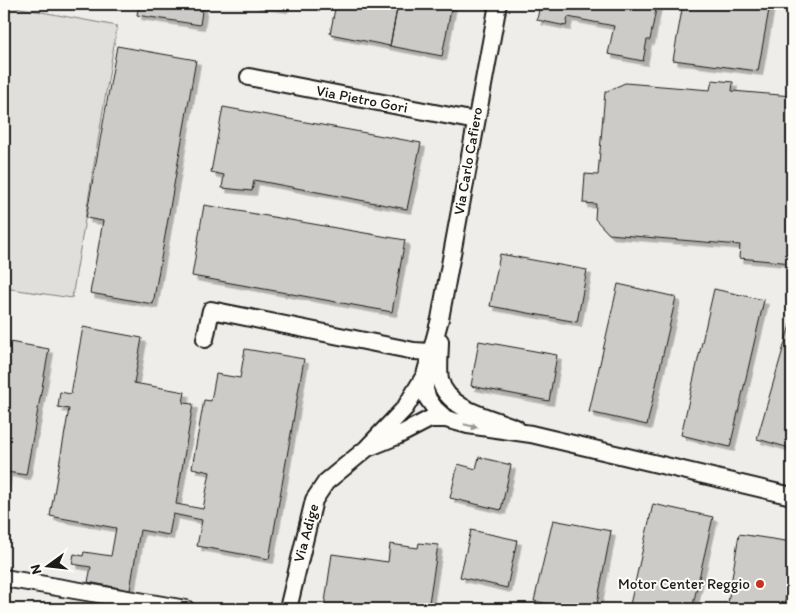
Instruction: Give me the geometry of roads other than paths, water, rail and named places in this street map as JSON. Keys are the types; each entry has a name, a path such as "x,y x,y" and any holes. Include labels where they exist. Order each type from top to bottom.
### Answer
{"street":[{"name":"Via Carlo Cafiero","path":"498,4 440,318 425,375 425,390 428,399 446,419 492,430 531,434 792,496"},
{"name":"Via Pietro Gori","path":"249,77 476,120"},
{"path":"205,339 211,310 414,351 430,352"},
{"name":"Via Carlo Cafiero","path":"440,318 440,379 445,391 457,404 531,434"},
{"name":"Via Adige","path":"288,609 307,519 314,500 326,482 366,449 405,408 425,375"},
{"name":"Via Adige","path":"366,449 397,436 430,418 446,419"},
{"path":"4,578 186,609"}],"place":[{"name":"Motor Center Reggio","path":"760,584"}]}
